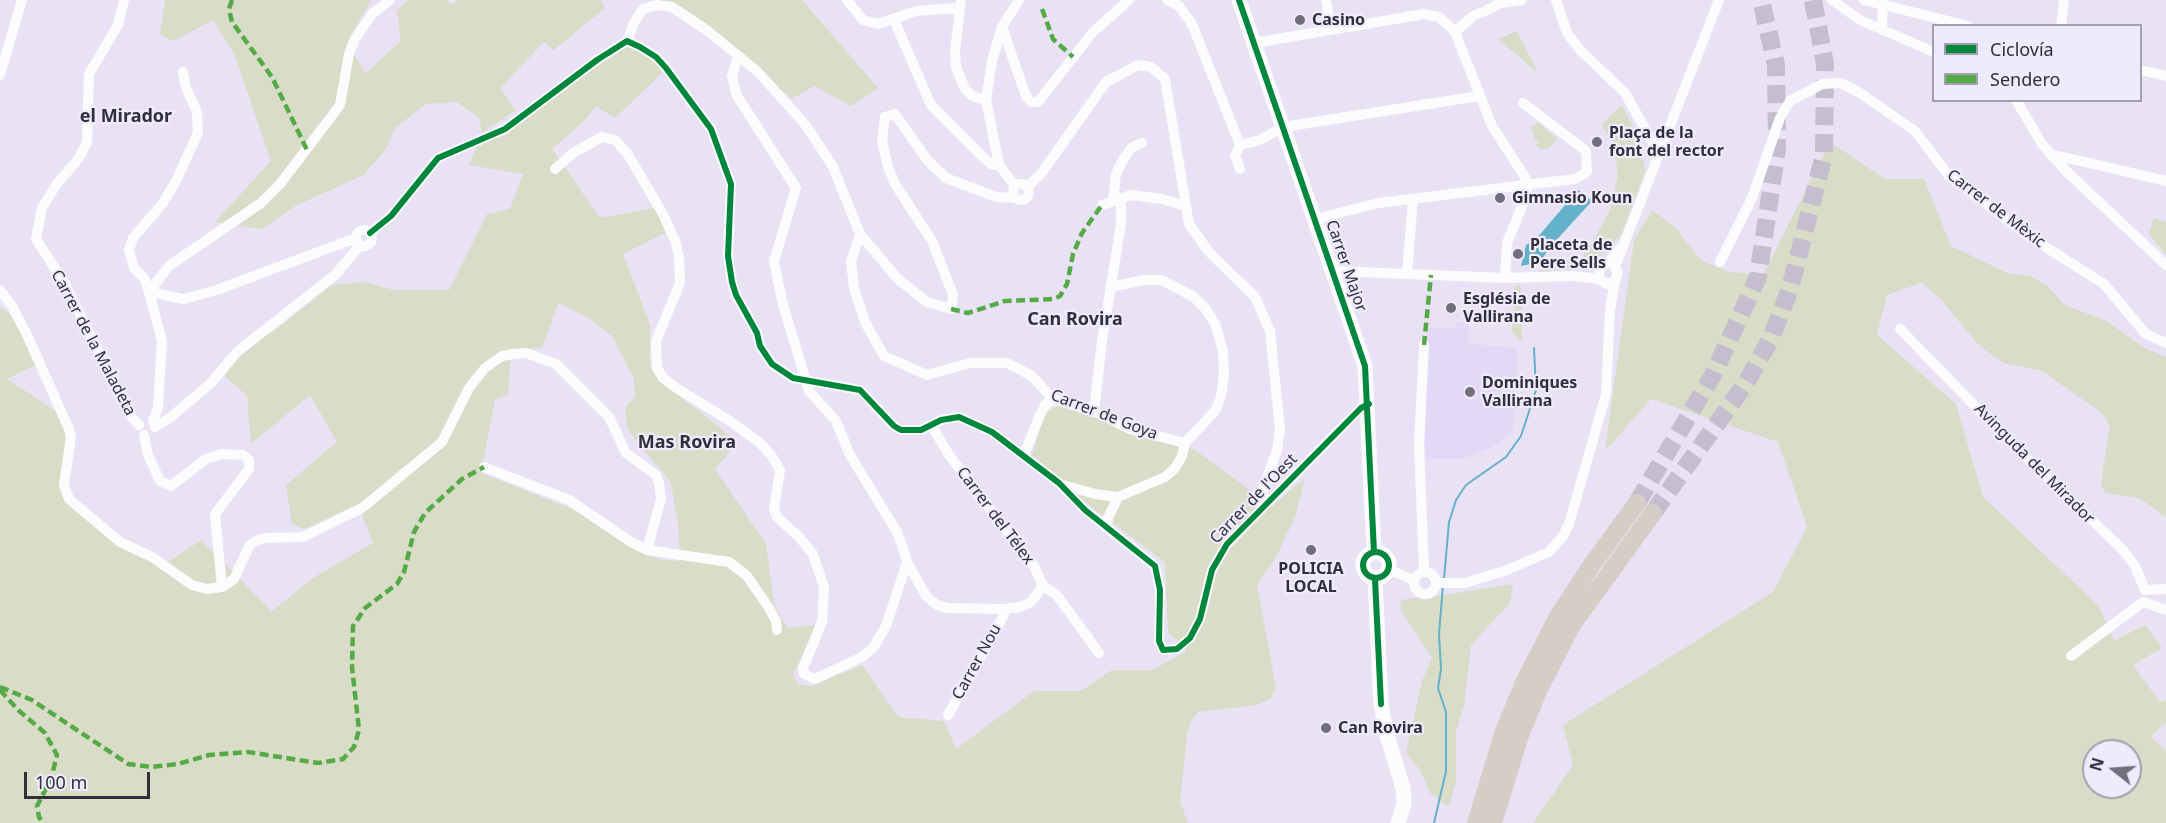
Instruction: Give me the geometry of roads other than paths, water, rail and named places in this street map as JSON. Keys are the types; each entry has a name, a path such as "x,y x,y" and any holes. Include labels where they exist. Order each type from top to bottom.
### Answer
{"highway":[{"path":"1476,823 1504,731 1524,683 1563,609 1590,566 1645,508 1561,646 1520,735 1494,823"}],"street":[{"path":"0,75 22,0"},
{"name":"Carrer de la Maladeta","path":"124,0 118,25 89,74 87,142 79,158 56,185 42,208 36,239 65,284 130,415 142,430 148,455 160,481 171,486 206,459 221,454 243,456 249,460 249,469 215,514 222,587"},
{"path":"149,292 170,266 261,203 280,184 340,105 349,54 355,39 372,14 390,0"},
{"path":"847,0 859,17 867,22 878,24 894,21 916,11 959,4 956,67 965,89 972,96 986,100"},
{"path":"1019,0 1002,27 992,61 986,100 999,165 1021,187"},
{"path":"1002,27 1026,96 1035,103 1041,100 1093,32 1129,0"},
{"path":"1167,0 1179,6 1192,24 1240,145 1235,156 1239,169"},
{"name":"Carrer Major","path":"1239,0 1365,366 1370,419 1374,552"},
{"path":"1326,0 1331,30"},
{"path":"1455,32 1473,16 1501,3 1522,0"},
{"path":"1556,0 1567,33 1625,93 1659,154"},
{"path":"1436,583 1465,583 1507,570 1549,552 1563,536 1569,524 1606,394 1610,310 1607,274 1626,241 1719,0"},
{"path":"1832,0 1860,20 1932,51"},
{"path":"1864,0 1882,2 1961,24"},
{"path":"2061,24 2064,0"},
{"path":"1882,2 1882,30"},
{"path":"149,292 184,299 358,242 370,243 370,233 391,216 438,158 506,129 627,41 643,9 648,6 664,6 678,9 765,80 809,130 833,167 860,234 897,278 927,302 951,309 953,295 932,241 895,184 888,166 882,140 885,117 890,113 895,114 937,171 962,185 996,197 1015,198 1013,192 1041,175 1106,82 1129,68 1146,65 1165,79 1169,89 1189,224 1195,235 1255,297 1268,325 1280,430 1277,450 1263,489 1264,506"},
{"path":"1254,43 1424,14 1439,17 1455,32 1492,126 1525,177 1527,194 1509,234 1505,278"},
{"path":"894,21 931,105 992,165 999,165"},
{"path":"627,41 656,57 711,129 731,184 728,256 736,295 772,364 781,373 806,382 860,390 894,426 901,430 910,431 932,426 948,418 968,419 992,432 1024,455 1059,483 1107,528"},
{"path":"738,56 732,76 736,94 796,188 774,261 809,391 836,421 850,455 897,532 907,562 926,596 937,605 947,608 1004,609 1031,602 1043,586"},
{"path":"2142,70 2166,76"},
{"path":"142,430 153,433 158,407 162,341 149,292 144,278 131,262 129,245 168,195 198,133 197,112 186,88 183,72"},
{"name":"Carrer de Mèxic","path":"1720,262 1752,198 1780,117 1790,101 1822,84 1841,83 1860,93 1915,131 1949,176 2028,236 2104,284 2146,334 2166,343"},
{"path":"1240,145 1260,140 1283,127 1479,96"},
{"path":"2017,102 2050,154 2108,212 2166,265"},
{"path":"1316,219 1378,203 1575,179 1587,172 1586,152 1523,103"},
{"path":"555,170 573,153 593,140 602,137 615,140 627,153 663,214 676,243 680,283 656,341 657,368 663,378 678,389 760,443 780,470 774,509 777,517 808,547 817,562 824,587 822,622 802,668 806,676 818,678 862,657 873,648 886,626 907,562"},
{"path":"1094,411 1110,287 1121,224 1112,201 1116,174 1131,148 1142,143"},
{"path":"2050,154 2166,181"},
{"path":"1112,201 1147,196 1185,206"},
{"path":"1407,274 1413,199"},
{"name":"Carrer de Goya","path":"860,234 851,261 854,288 866,322 884,356 927,375 970,363 1007,363 1032,376 1053,399 1094,411 1130,429 1185,443"},
{"path":"154,424 171,417 211,383 237,352 336,274 358,242"},
{"path":"1334,271 1505,278 1607,274"},
{"path":"1059,483 1095,494 1118,497 1165,477 1182,456 1185,443 1215,411 1221,397 1223,351 1216,326 1201,302 1170,283 1152,280 1110,287"},
{"path":"0,290 12,306 28,337 69,429 71,437 64,485 69,499 120,542 152,557 192,585 207,589 222,587 240,572 249,546 265,538 303,537 362,508 442,442 470,387 484,368 502,356 525,353 556,364 609,417 626,453 656,475 660,499 647,550"},
{"name":"Avinguda del Mirador","path":"1900,328 2022,454 2123,550 2135,566 2144,596"},
{"path":"1424,345 1419,444 1424,571"},
{"path":"1024,455 1042,411 1053,399"},
{"name":"Carrer de l'Oest","path":"1107,528 1155,566 1160,590 1159,641 1163,650 1177,649 1190,638 1200,619 1217,557 1264,506 1369,404"},
{"path":"1353,419 1370,419"},
{"name":"Carrer del Télex","path":"932,426 949,454 1034,566 1043,586 1056,594 1099,653"},
{"path":"484,467 570,500 631,542 647,550 729,562 747,576 769,608 776,621 777,630"},
{"path":"1107,528 1108,518 1118,497"},
{"path":"1374,552 1386,555 1389,569 1384,576 1376,579 1366,573 1363,565 1366,557 1374,552"},
{"path":"1389,569 1413,580"},
{"path":"1424,571 1432,574 1436,583 1433,590 1423,594 1414,587 1413,580 1417,574 1424,571"},
{"path":"1376,579 1381,704 1386,732 1403,788 1404,804 1398,823"},
{"path":"2071,656 2144,596 2166,589"},
{"path":"2144,596 2166,610"},
{"name":"Carrer Nou","path":"948,715 1004,615 1004,609"}],"water":[{"path":"1578,190 1592,201 1551,246 1540,262 1521,266 1526,245 1536,239"}],"waterway":[{"path":"1444,579 1449,522 1456,500 1466,485 1506,457 1521,436 1536,390 1534,348"},
{"path":"1434,823 1446,771 1446,712 1438,688 1441,669 1439,634 1443,585"}],"tunnel":[{"path":"1637,503 1713,375 1758,277 1777,149 1776,65 1761,0"},
{"path":"1653,513 1746,383 1771,338 1790,289 1824,155 1825,64 1813,0"}],"place":[{"name":"Casino","path":"1300,20"},
{"name":"Plaça de la font del rector","path":"1597,142"},
{"name":"Gimnasio Koun","path":"1500,198"},
{"name":"Placeta de Pere Sells","path":"1518,254"},
{"name":"Església de Vallirana","path":"1451,308"},
{"name":"Dominiques Vallirana","path":"1470,392"},
{"name":"POLICIA LOCAL","path":"1311,550"},
{"name":"Can Rovira","path":"1326,728"}],"district":[{"name":"el Mirador","path":"126,117"},
{"name":"Can Rovira","path":"1075,320"},
{"name":"Mas Rovira","path":"687,443"}]}
